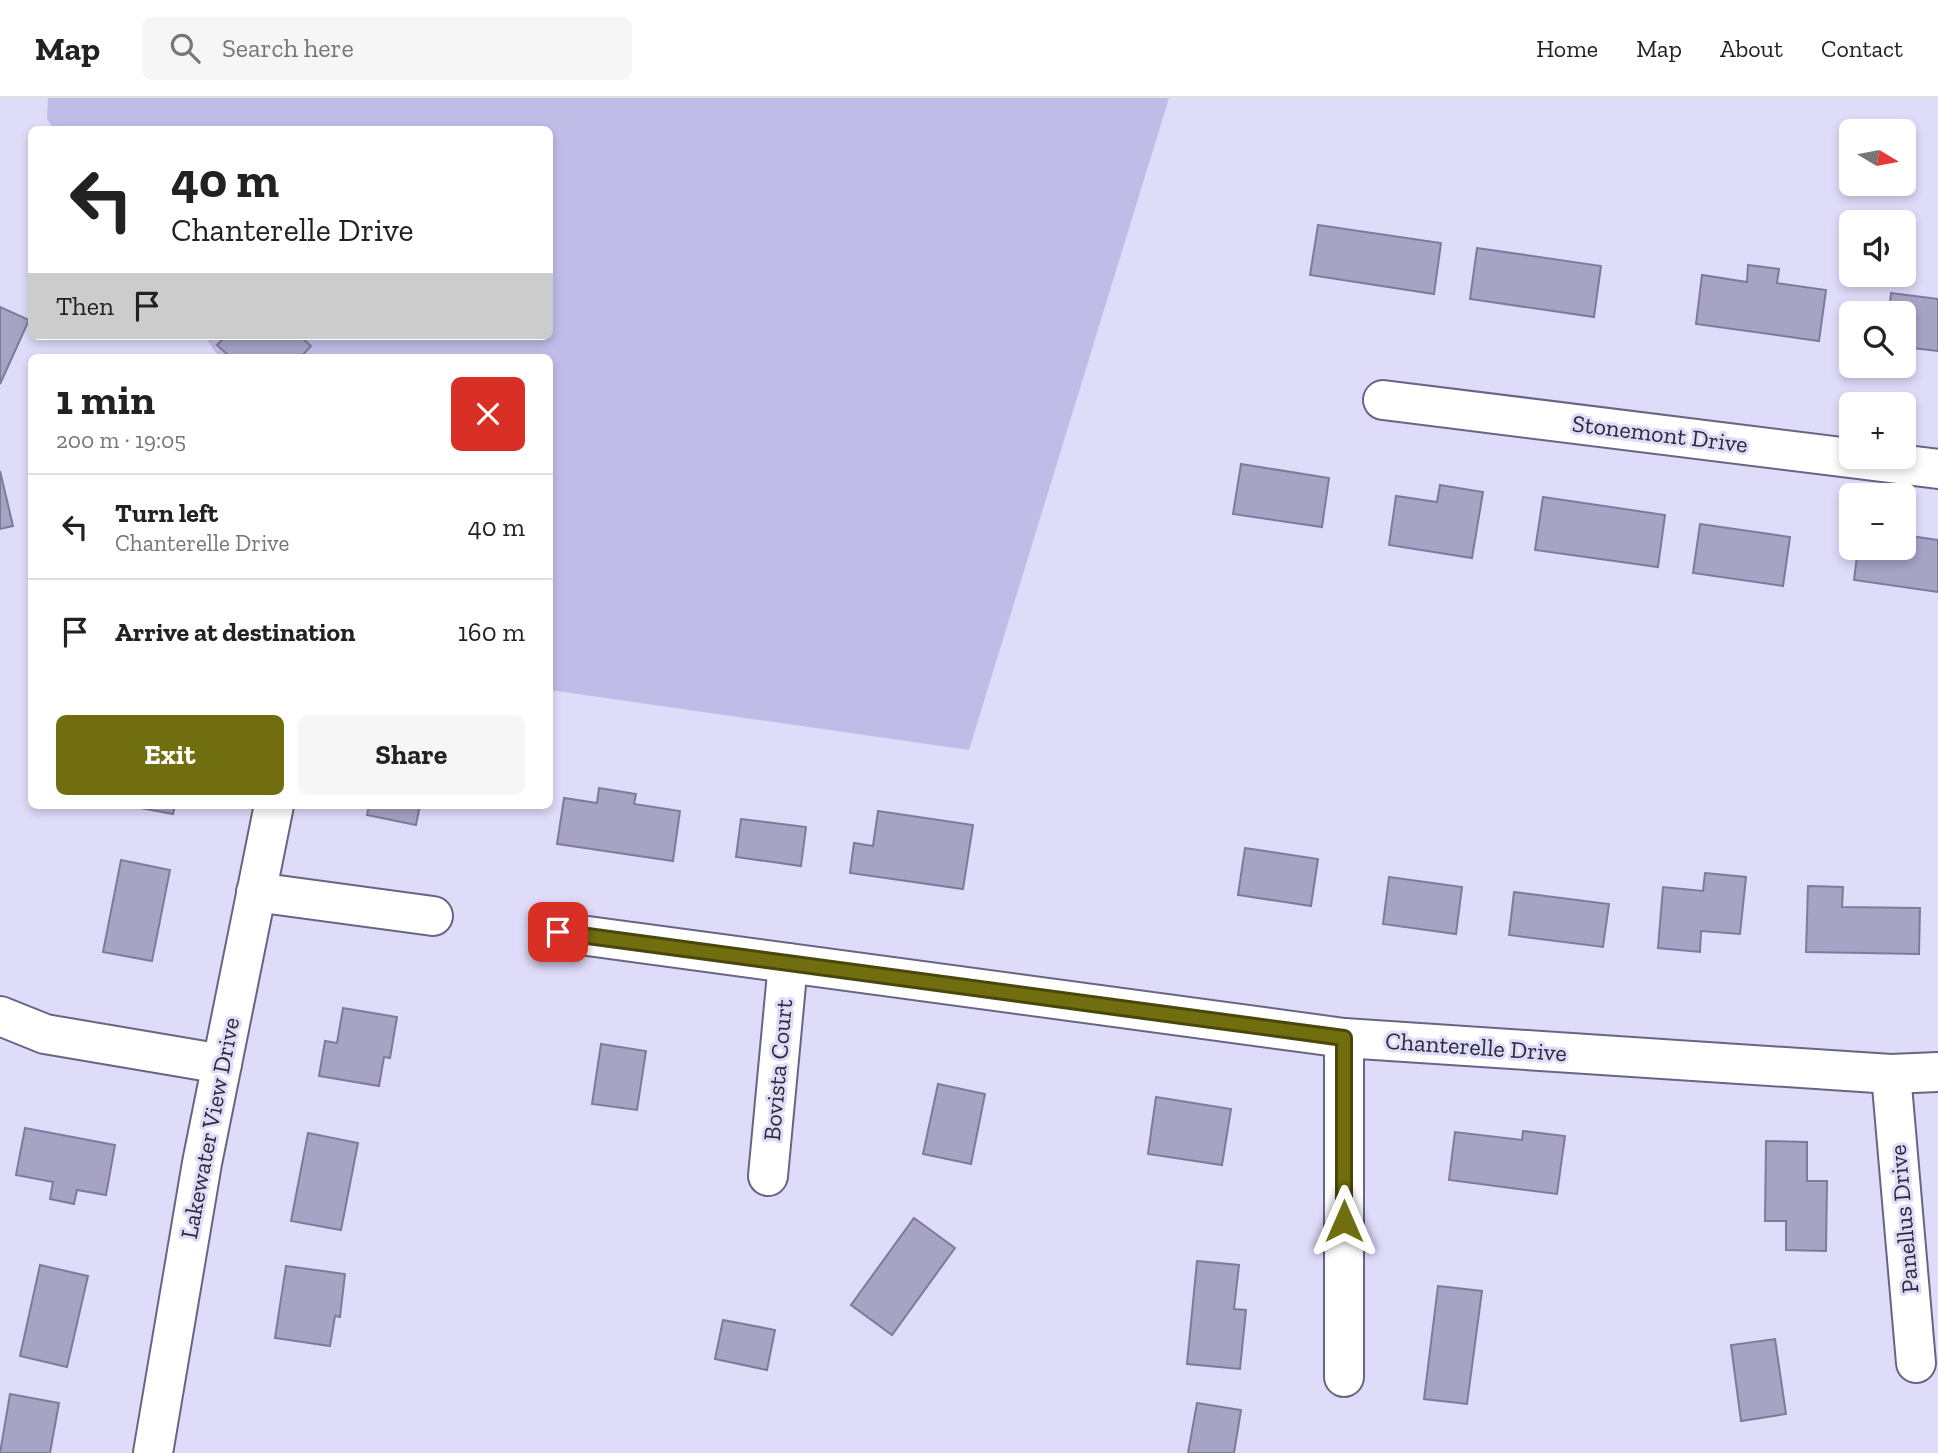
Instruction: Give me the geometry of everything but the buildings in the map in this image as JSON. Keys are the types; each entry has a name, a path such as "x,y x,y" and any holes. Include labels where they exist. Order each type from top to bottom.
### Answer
{"street":[{"name":"Stonemont Drive","path":"1383,400 1938,469"},
{"name":"Lakewater View Drive","path":"153,1453 200,1177 273,809"},
{"path":"256,892 432,916"},
{"name":"Chanterelle Drive","path":"558,932 1344,1038 1891,1074 1938,1072"},
{"name":"Bovista Court","path":"768,1176 788,963"},
{"path":"0,1016 45,1034 222,1064"},
{"path":"1344,1038 1344,1377"},
{"name":"Panellus Drive","path":"1891,1074 1916,1363"}],"shaded area":[{"path":"48,98 1169,98 969,750 553,690 553,354 217,354 207,340 553,340 553,126 51,126 47,119"}],"route":[{"path":"558,932 1344,1038 1344,1221"}]}
